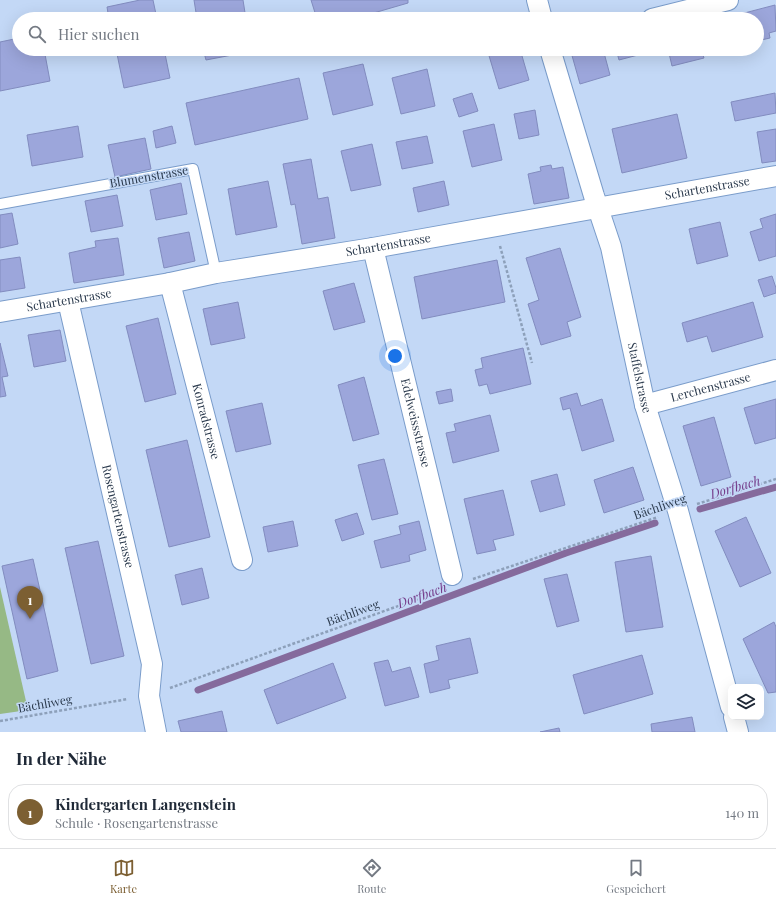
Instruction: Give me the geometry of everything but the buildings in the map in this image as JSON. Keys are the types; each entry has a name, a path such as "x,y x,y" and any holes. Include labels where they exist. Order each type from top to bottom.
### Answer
{"street":[{"path":"537,0 540,12"},
{"path":"680,12 728,0"},
{"name":"Staffelstrasse","path":"552,56 612,247 645,405 678,511 728,696"},
{"name":"Schartenstrasse","path":"0,312 170,283 216,273 373,248 776,176"},
{"name":"Edelweissstrasse","path":"373,248 456,581"},
{"name":"Konradstrasse","path":"170,283 242,560"},
{"name":"Rosengartenstrasse","path":"68,300 152,664 149,696 156,732"},
{"name":"Lerchenstrasse","path":"645,405 776,370"},
{"path":"735,720 738,732"}],"lane":[{"name":"Blumenstrasse","path":"0,204 193,169 216,273"}],"path":[{"path":"499,242 532,363"},
{"name":"Bächliweg","path":"0,721 149,696 456,581 776,479"}],"green space":[{"path":"0,587 28,710 0,714"}],"waterway":[{"name":"Dorfbach","path":"700,509 776,487"},
{"name":"Dorfbach","path":"198,690 566,553 655,523"}],"place":[{"name":"Kindergarten Langenstein","path":"30,619"}]}
